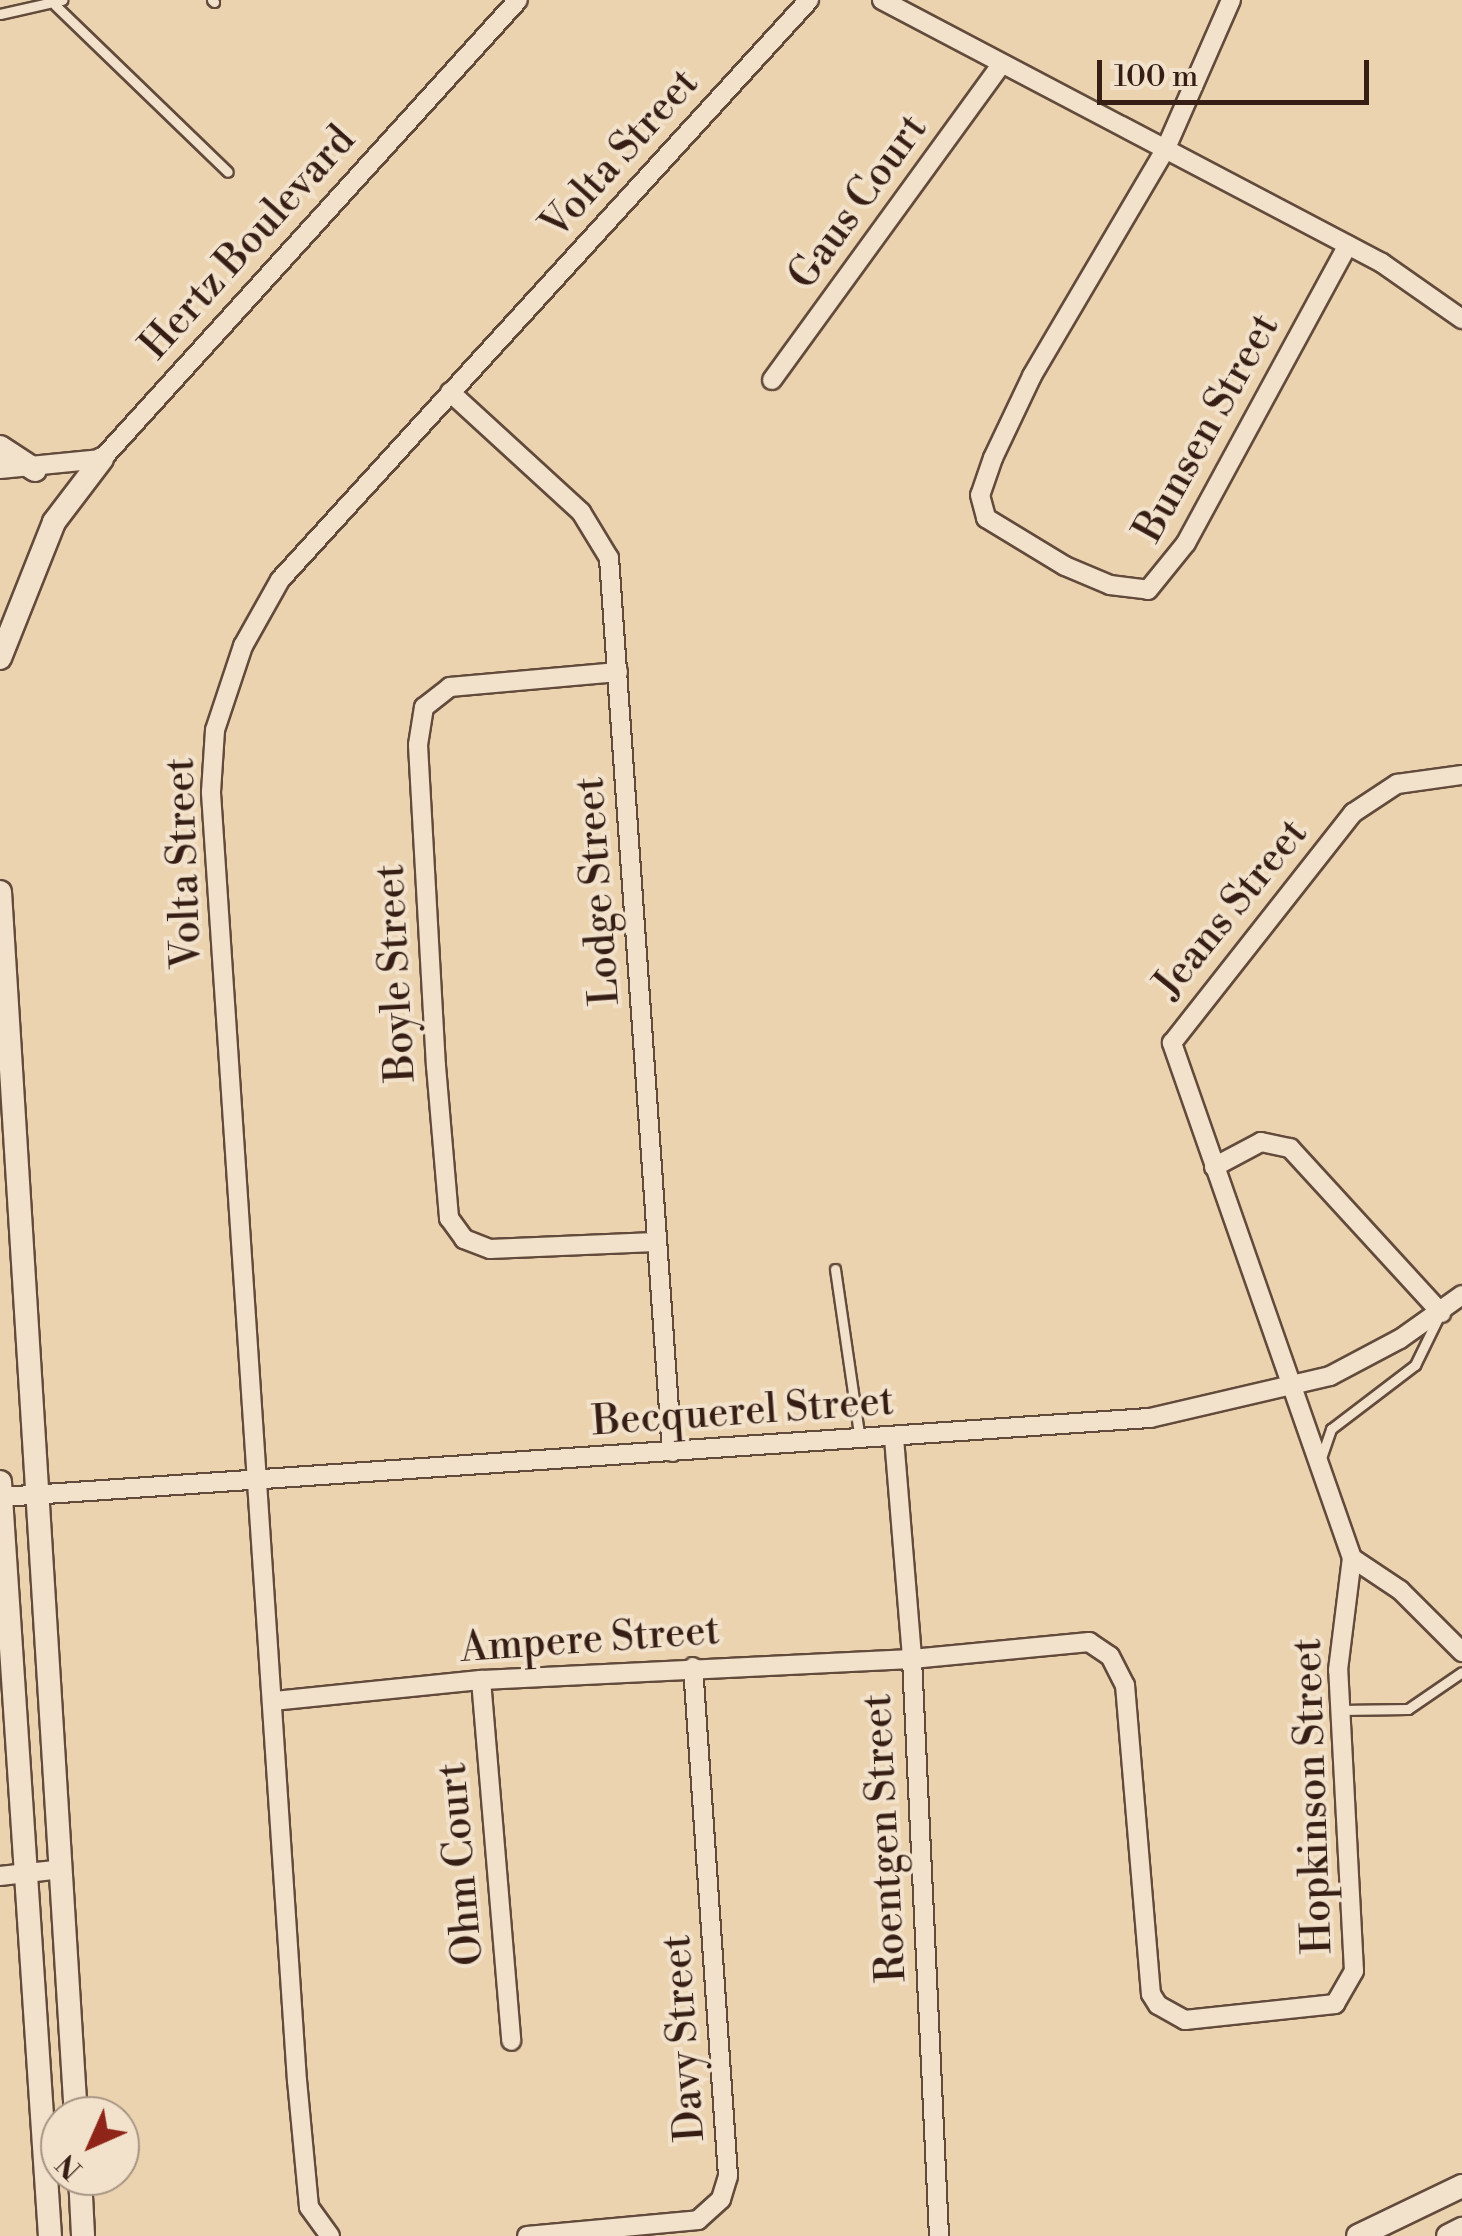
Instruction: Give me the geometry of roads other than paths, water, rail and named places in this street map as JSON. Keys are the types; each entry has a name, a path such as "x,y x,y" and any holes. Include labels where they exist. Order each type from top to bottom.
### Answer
{"street":[{"name":"Hertz Boulevard","path":"102,459 518,0"},
{"name":"Volta Street","path":"274,1700 211,792 215,730 243,646 280,580 808,0"},
{"path":"882,0 1348,244 1462,319"},
{"path":"1165,150 1231,0"},
{"name":"Gaus Court","path":"772,380 1001,65"},
{"name":"Bunsen Street","path":"1165,150 1032,376 982,486 986,518 1065,566 1130,591 1148,590 1160,580 1348,244"},
{"name":"Lodge Street","path":"450,392 598,534 609,558 672,1452"},
{"path":"0,447 36,470"},
{"path":"0,469 36,470 102,459"},
{"path":"0,658 54,522 102,459"},
{"name":"Boyle Street","path":"618,672 450,687 424,707 418,746 436,1066 448,1218 464,1239 490,1249 655,1242"},
{"name":"Jeans Street","path":"1297,1388 1173,1055 1178,1031 1354,813 1397,784 1462,775"},
{"path":"0,892 75,2096"},
{"path":"1214,1166 1261,1142 1290,1148 1441,1313"},
{"name":"Becquerel Street","path":"1,1490 40,1495 1150,1418 1297,1388 1441,1313 1462,1295"},
{"name":"Hopkinson Street","path":"912,1659 1090,1642 1110,1656 1124,1685 1151,1994 1166,2013 1185,2020 1323,2009 1351,1983 1340,1634 1352,1558 1297,1388"},
{"name":"Roentgen Street","path":"894,1438 912,1659 939,2236"},
{"path":"1,1490 50,2236"},
{"path":"1352,1558 1400,1590 1462,1652"},
{"name":"Ampere Street","path":"274,1700 481,1680 912,1659"},
{"name":"Davy Street","path":"527,2236 698,2220 712,2212 728,2176 694,1667"},
{"name":"Ohm Court","path":"481,1680 510,2041"},
{"path":"274,1700 309,2207 330,2236"},
{"path":"0,1876 62,1869"},
{"path":"1358,2236 1462,2186"},
{"path":"81,2196 83,2236"},
{"path":"1448,2236 1462,2229"}],"lane":[{"path":"0,14 58,3 228,172"},
{"path":"836,1269 860,1441"},
{"path":"1320,1461 1331,1429 1416,1365 1441,1313"},
{"path":"1340,1710 1408,1709 1462,1672"}]}
